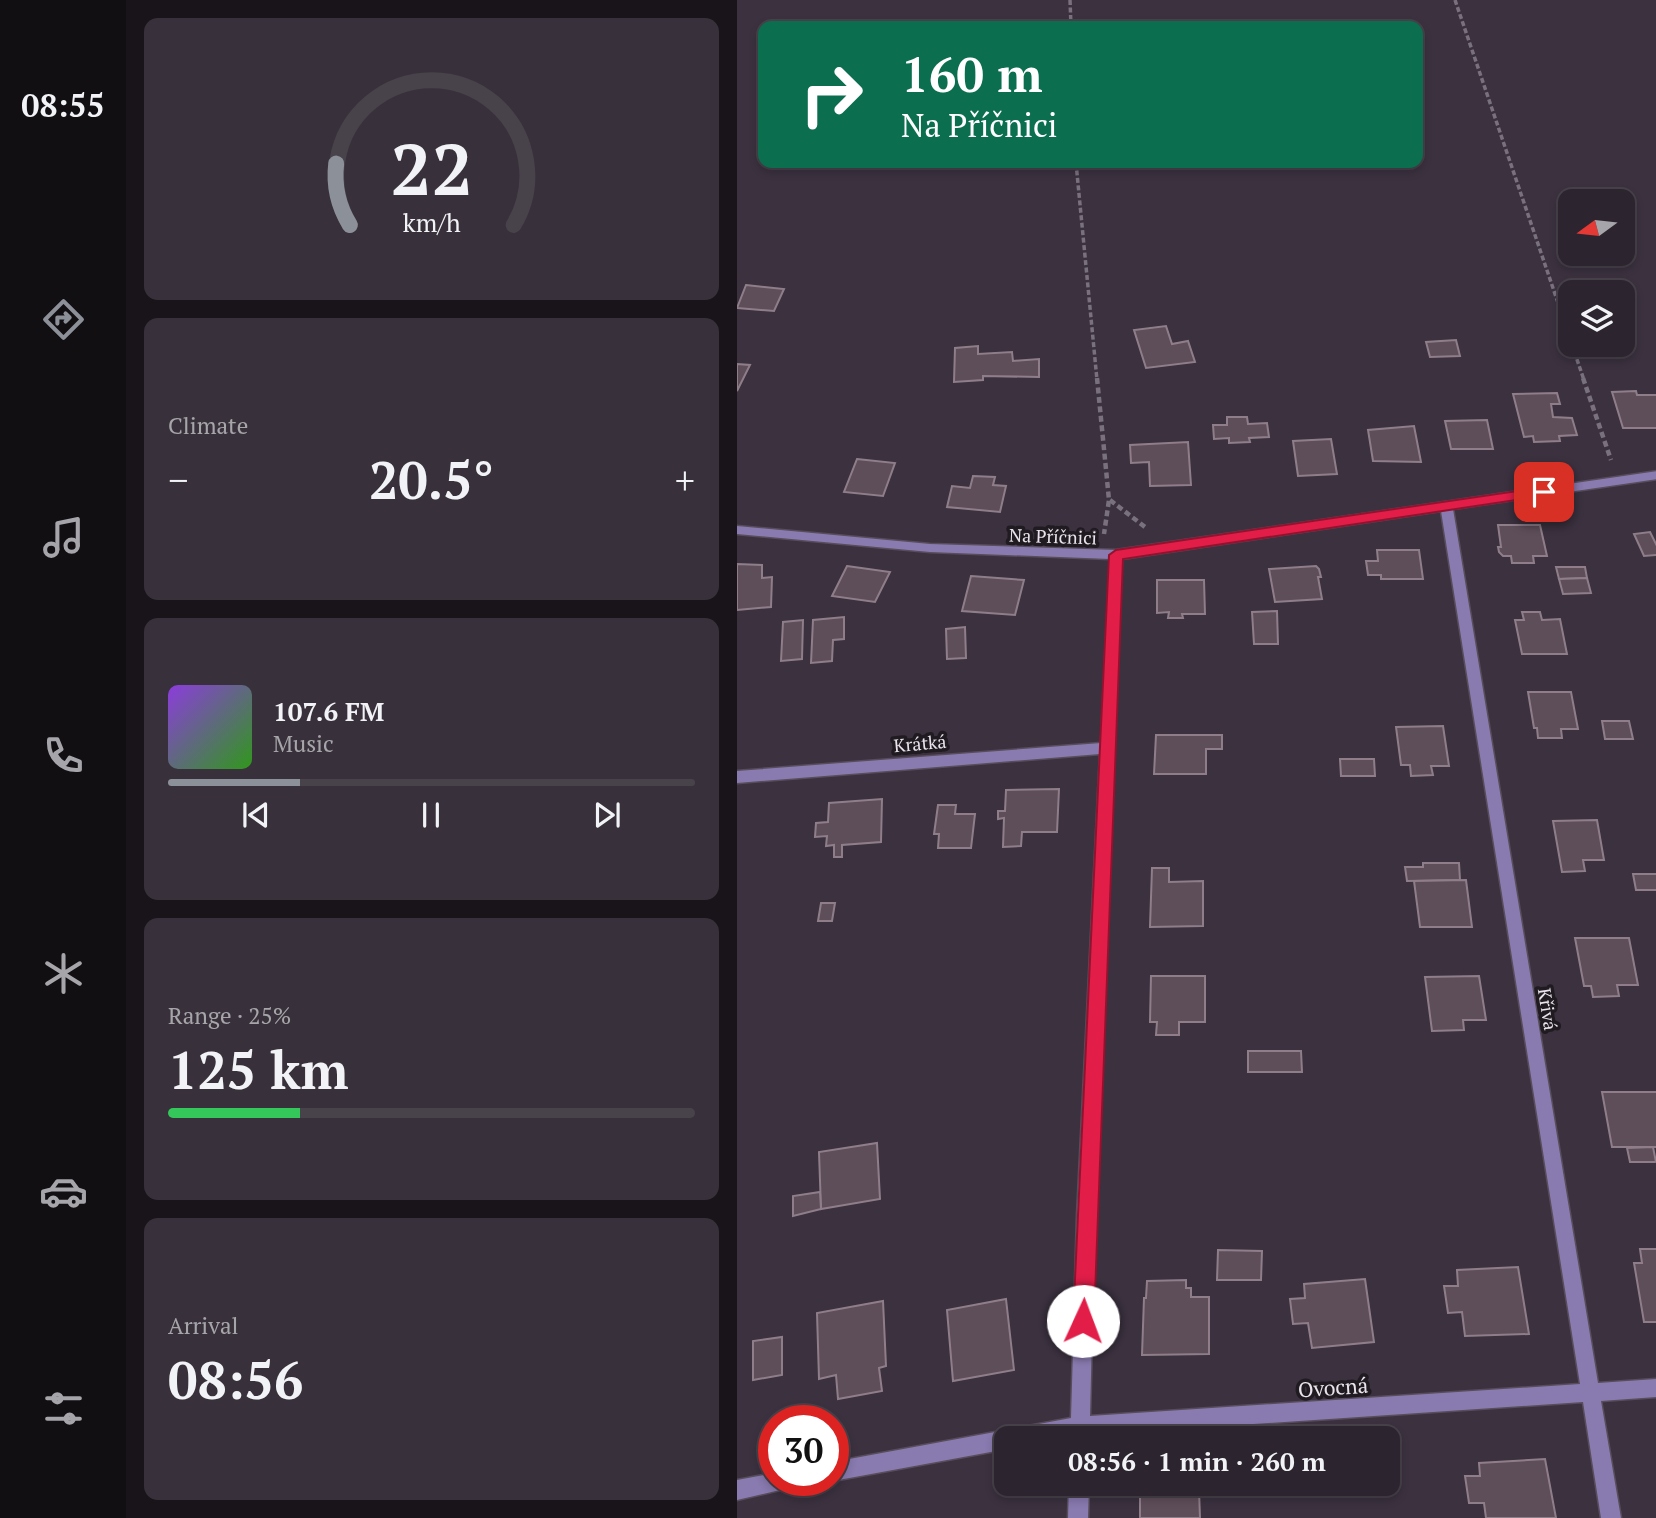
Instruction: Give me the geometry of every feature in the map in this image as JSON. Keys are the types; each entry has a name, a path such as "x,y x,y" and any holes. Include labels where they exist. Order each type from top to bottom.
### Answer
{"street":[{"name":"Na Příčnici","path":"737,530 930,548 1116,555 1656,475"},
{"name":"Křivá","path":"1446,507 1611,1518"},
{"path":"1081,1426 1086,1216 1116,555"},
{"name":"Krátká","path":"737,777 1106,748"},
{"name":"Ovocná","path":"1159,1426 1656,1388"},
{"path":"849,1469 994,1442"},
{"path":"737,1490 758,1486"},
{"path":"1078,1518 1079,1496"}],"path":[{"path":"1070,0 1071,21"},
{"path":"1455,0 1558,303"},
{"path":"1076,168 1109,500 1104,536 1084,555"},
{"path":"1576,357 1618,480"}],"building":[{"path":"746,285 784,289 774,311 737,308"},
{"path":"1166,326 1172,344 1188,341 1195,362 1146,368 1134,330"},
{"path":"1456,340 1460,356 1430,357 1426,342"},
{"path":"978,346 978,354 1012,352 1013,361 1039,359 1039,377 983,376 983,380 954,382 955,348"},
{"path":"737,364 750,365 737,391"},
{"path":"1636,391 1637,395 1657,395 1657,428 1623,428 1612,392"},
{"path":"1557,393 1560,404 1551,404 1553,417 1572,418 1577,435 1559,436 1560,441 1534,442 1533,436 1524,437 1513,394"},
{"path":"1227,417 1247,417 1248,424 1267,423 1269,437 1249,438 1250,442 1229,443 1229,438 1214,439 1213,425 1227,425"},
{"path":"1487,420 1493,449 1451,449 1445,421"},
{"path":"1414,426 1421,462 1373,461 1368,430"},
{"path":"1331,439 1337,474 1298,476 1293,441"},
{"path":"1188,442 1191,485 1150,486 1149,462 1131,463 1130,445"},
{"path":"857,459 895,463 883,496 844,492"},
{"path":"973,476 995,477 993,485 1006,486 1000,512 947,507 952,486 970,488"},
{"path":"1498,525 1540,525 1547,556 1533,556 1534,563 1512,563 1511,556 1503,556 1499,552 1498,547 1501,547"},
{"path":"1650,532 1657,546 1657,555 1644,556 1634,534"},
{"path":"1377,550 1419,550 1423,579 1381,579 1381,575 1368,575 1366,561 1378,561"},
{"path":"737,564 762,565 762,578 772,577 771,607 737,610"},
{"path":"847,566 890,572 875,602 832,596"},
{"path":"1316,566 1321,577 1318,577 1322,599 1275,602 1269,569"},
{"path":"1556,567 1585,567 1587,578 1559,579"},
{"path":"971,576 1024,580 1015,615 962,611"},
{"path":"1587,578 1591,593 1563,594 1559,579"},
{"path":"1157,580 1204,580 1205,614 1182,614 1183,618 1168,618 1169,612 1157,613"},
{"path":"1277,611 1278,644 1254,644 1252,612"},
{"path":"1522,612 1540,612 1542,620 1560,619 1567,654 1522,654 1515,620 1524,620"},
{"path":"844,617 844,639 833,640 832,661 811,663 813,620"},
{"path":"803,620 802,659 781,661 783,622"},
{"path":"965,627 966,658 947,659 946,629"},
{"path":"1528,692 1571,692 1578,729 1561,729 1562,738 1538,738"},
{"path":"1602,721 1629,721 1633,739 1605,739"},
{"path":"1443,726 1449,766 1431,766 1433,775 1411,776 1410,765 1401,765 1396,727"},
{"path":"1156,735 1222,735 1222,749 1206,749 1206,774 1154,774"},
{"path":"1340,759 1374,759 1375,776 1341,776"},
{"path":"1059,789 1057,832 1022,832 1021,846 1003,847 1004,818 998,819 998,811 1005,811 1006,790"},
{"path":"882,799 881,842 842,845 842,857 834,857 834,845 826,846 827,836 815,837 816,823 828,822 829,803"},
{"path":"938,805 956,805 955,814 975,814 971,848 938,848 939,834 934,834"},
{"path":"1597,820 1604,860 1583,860 1585,871 1562,872 1553,821"},
{"path":"1423,863 1459,863 1460,880 1407,881 1405,867 1423,867"},
{"path":"1152,868 1169,868 1169,882 1203,881 1203,926 1150,927"},
{"path":"1633,874 1657,874 1657,890 1636,890"},
{"path":"1466,880 1472,927 1420,927 1414,881"},
{"path":"821,903 835,903 832,921 818,921"},
{"path":"1575,938 1629,938 1638,985 1617,985 1619,996 1593,997 1591,986 1584,986"},
{"path":"1151,976 1205,976 1205,1022 1179,1022 1179,1035 1156,1035 1157,1022 1150,1022"},
{"path":"1479,976 1486,1020 1463,1020 1464,1030 1432,1031 1425,977"},
{"path":"1248,1051 1301,1051 1302,1072 1248,1072"},
{"path":"1602,1092 1657,1092 1657,1147 1612,1147"},
{"path":"877,1143 880,1199 821,1209 819,1152"},
{"path":"1653,1147 1656,1162 1630,1162 1627,1148"},
{"path":"820,1192 821,1209 793,1216 793,1196"},
{"path":"1640,1249 1657,1249 1657,1322 1644,1322 1634,1263 1642,1263"},
{"path":"1218,1250 1262,1251 1261,1280 1217,1280"},
{"path":"1518,1267 1529,1334 1465,1336 1462,1312 1448,1313 1444,1286 1458,1286 1457,1270"},
{"path":"1365,1279 1374,1342 1312,1348 1308,1323 1293,1324 1290,1299 1305,1298 1304,1284"},
{"path":"1186,1280 1186,1288 1191,1288 1191,1297 1209,1297 1209,1354 1142,1355 1147,1281"},
{"path":"1006,1299 1014,1370 953,1381 947,1310"},
{"path":"883,1301 886,1366 879,1368 882,1391 838,1399 836,1375 819,1379 817,1313"},
{"path":"782,1337 782,1375 753,1380 753,1341"},
{"path":"1545,1459 1556,1518 1486,1518 1484,1503 1469,1503 1465,1476 1480,1476 1479,1463"},
{"path":"1140,1496 1199,1496 1200,1518 1140,1518"}],"route":[{"path":"1083,1321 1116,555 1544,492"}]}
